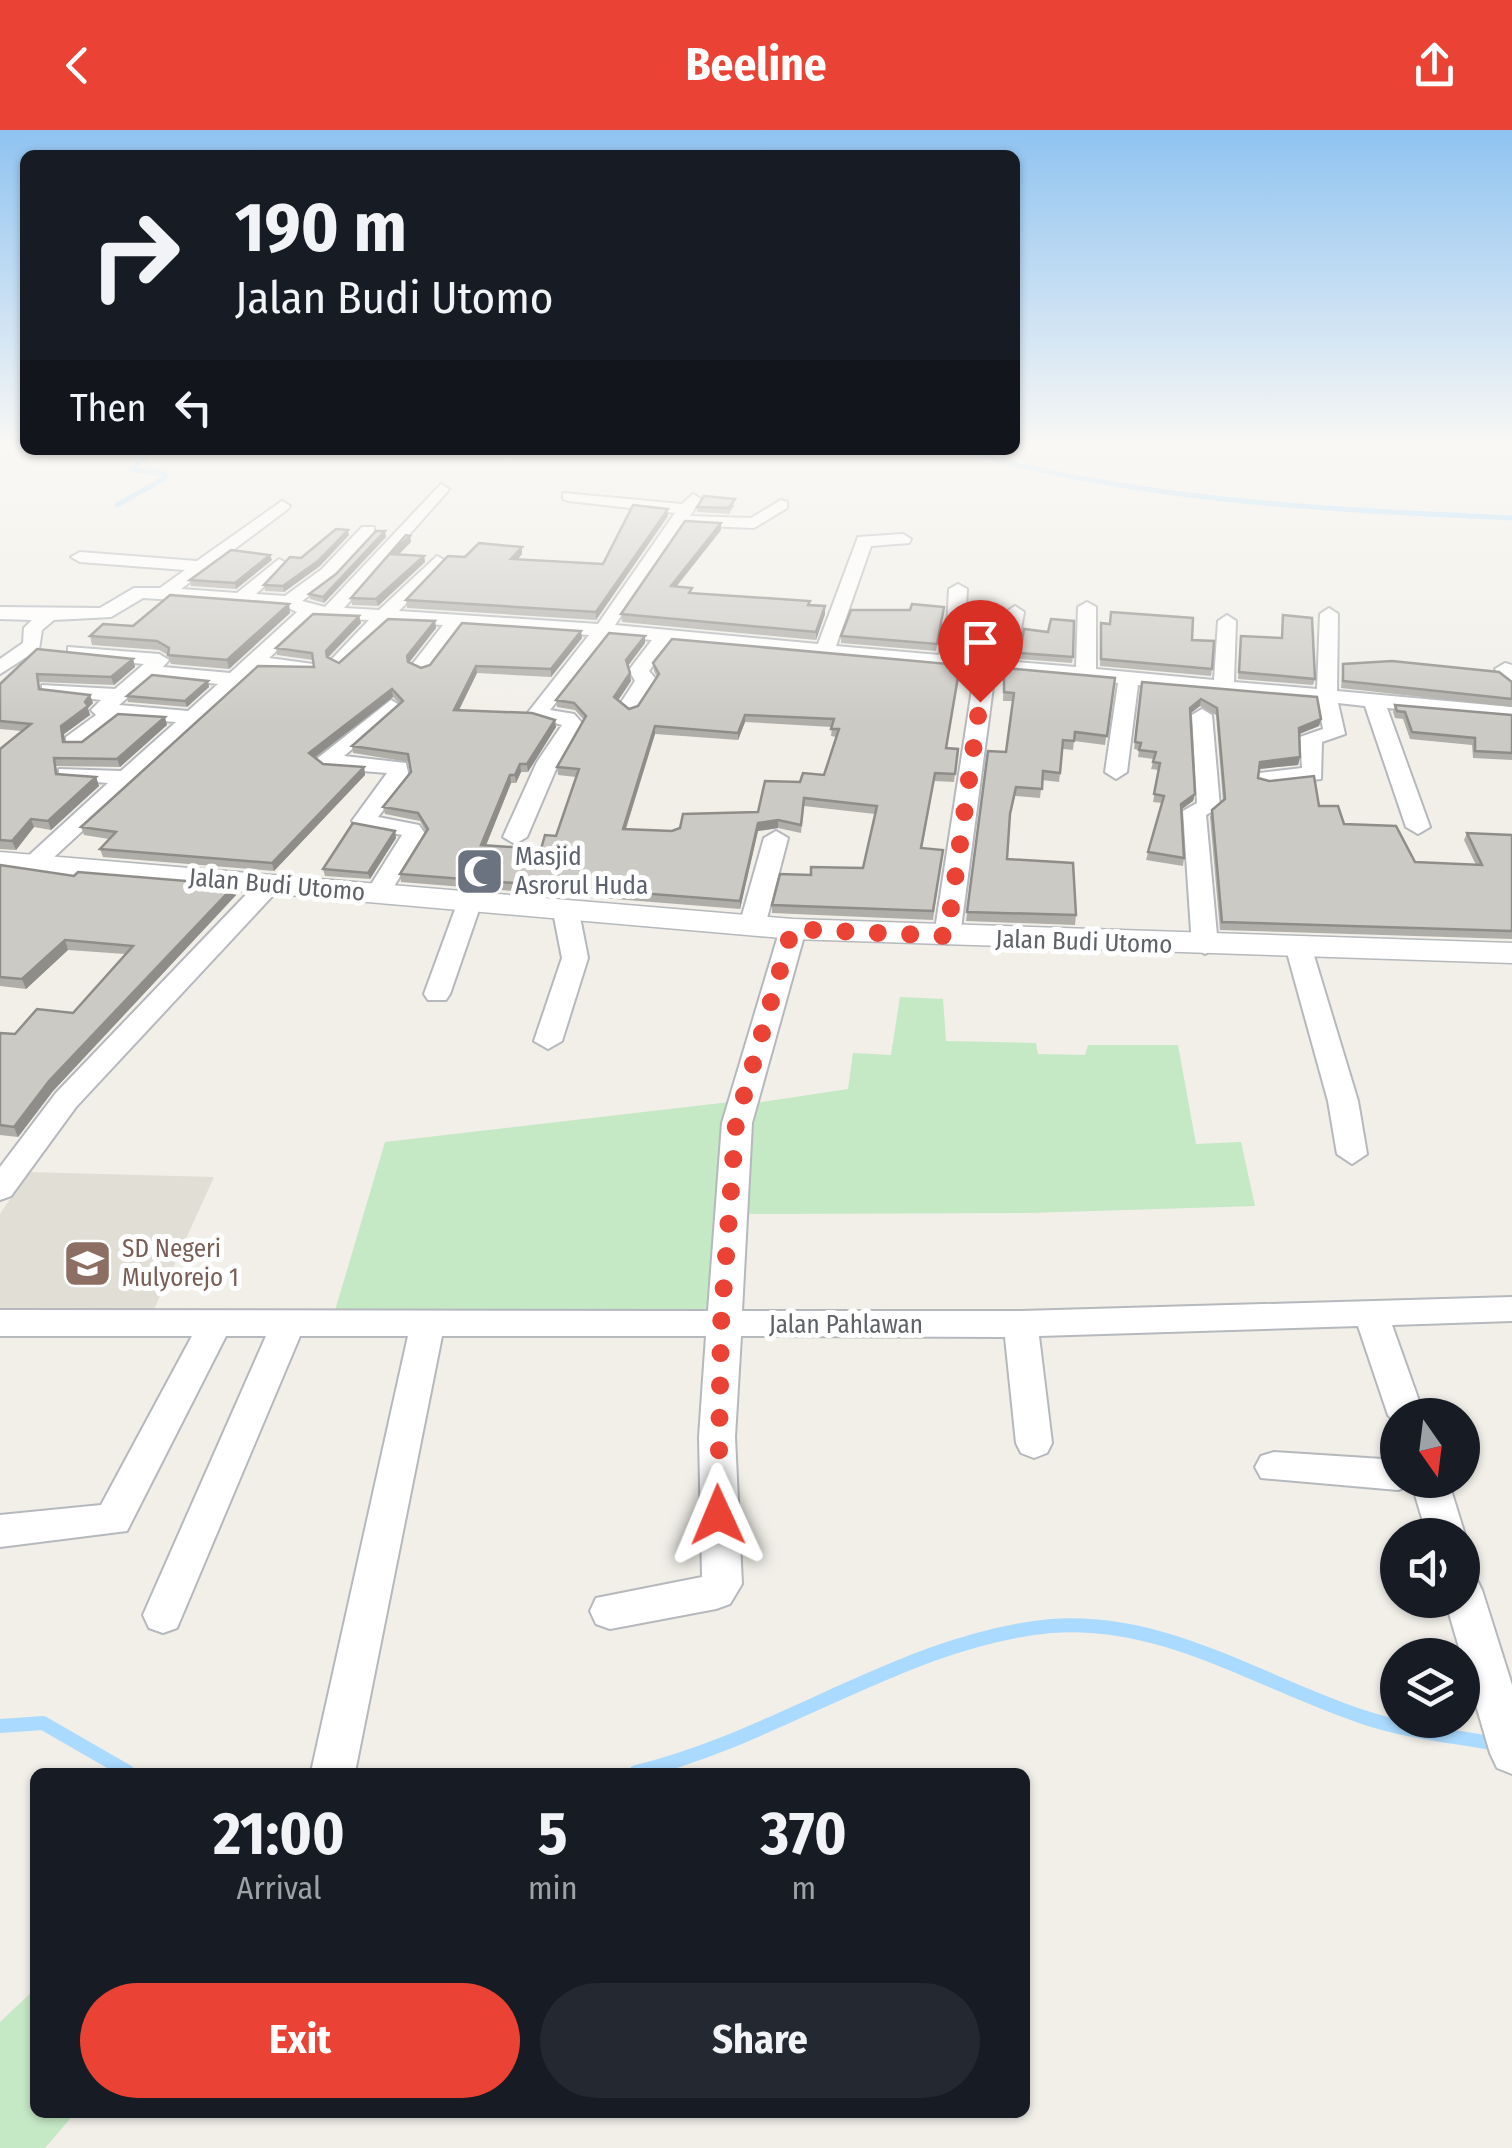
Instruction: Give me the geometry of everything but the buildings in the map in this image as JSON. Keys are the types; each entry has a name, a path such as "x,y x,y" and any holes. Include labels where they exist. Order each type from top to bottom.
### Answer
{"street":[{"path":"165,593 239,537"},
{"path":"309,608 328,573 361,537"},
{"path":"33,864 309,608 398,537"},
{"path":"516,836 548,762 573,724 567,718 536,715 603,630 667,537"},
{"path":"825,650 867,539 896,546"},
{"path":"197,595 248,552"},
{"path":"80,557 200,566"},
{"path":"340,661 437,562"},
{"path":"242,598 279,564"},
{"path":"948,660 956,628 958,589"},
{"path":"0,613 98,615 140,592 242,598 385,618 603,630 1512,714"},
{"path":"1086,674 1088,606"},
{"path":"947,936 995,665 1015,612"},
{"path":"1267,778 1312,774 1311,737 1334,734 1326,697 1328,614"},
{"path":"0,668 32,645 33,628 49,615"},
{"path":"1224,686 1227,620"},
{"path":"421,666 456,622"},
{"path":"628,708 646,680 638,674 639,670 665,636"},
{"path":"74,742 160,660 75,651"},
{"path":"250,662 306,668"},
{"path":"148,671 230,680"},
{"path":"1116,772 1128,678"},
{"path":"49,689 192,718"},
{"path":"1375,704 1418,827"},
{"path":"377,894 414,835 411,830 364,821 398,777 398,768 325,762 391,706"},
{"path":"1202,715 1209,760 1209,807 1194,811 1206,946"},
{"path":"67,774 126,778"},
{"path":"752,926 776,838"},
{"name":"Jalan Budi Utomo","path":"0,861 792,929 1206,946 1512,953"},
{"path":"0,1189 66,1100 270,886"},
{"path":"437,994 469,904"},
{"path":"548,1041 575,958 566,912"},
{"path":"610,1611 716,1592 722,1584 716,1438 739,1103 792,929"},
{"path":"1299,949 1344,1100 1352,1154"},
{"name":"Jalan Pahlawan","path":"0,1323 1022,1324 1512,1309"},
{"path":"1370,1314 1400,1398"},
{"path":"334,1768 428,1322"},
{"path":"163,1615 288,1324"},
{"path":"1022,1324 1034,1443"},
{"path":"0,1531 113,1520 215,1325"},
{"path":"1274,1467 1380,1474"},
{"path":"1471,1618 1512,1753"}],"shaded area":[{"name":"SD Negeri Mulyorejo 1","path":"28,1172 214,1177 151,1316 0,1313 0,1214"}],"green space":[{"path":"900,997 943,999 946,1041 1036,1043 1038,1054 1085,1055 1088,1045 1178,1045 1196,1144 1241,1142 1255,1206 1028,1213 742,1214 756,1103 848,1089 853,1053 891,1055"},
{"path":"730,1102 708,1313 334,1314 385,1142"},
{"path":"30,1994 30,2118 71,2118 45,2148 0,2148 0,2022"}],"waterway":[{"path":"650,1768 740,1737 945,1650 1051,1626 1093,1626 1172,1642 1363,1717 1512,1747"},
{"path":"0,1726 43,1723 121,1768"}],"place":[{"name":"Masjid Asrorul Huda","path":"480,871"},
{"name":"SD Negeri Mulyorejo 1","path":"87,1263"}],"route":[{"path":"718,1515 716,1438 721,1324 736,1123 792,929 947,936 980,702"}]}
